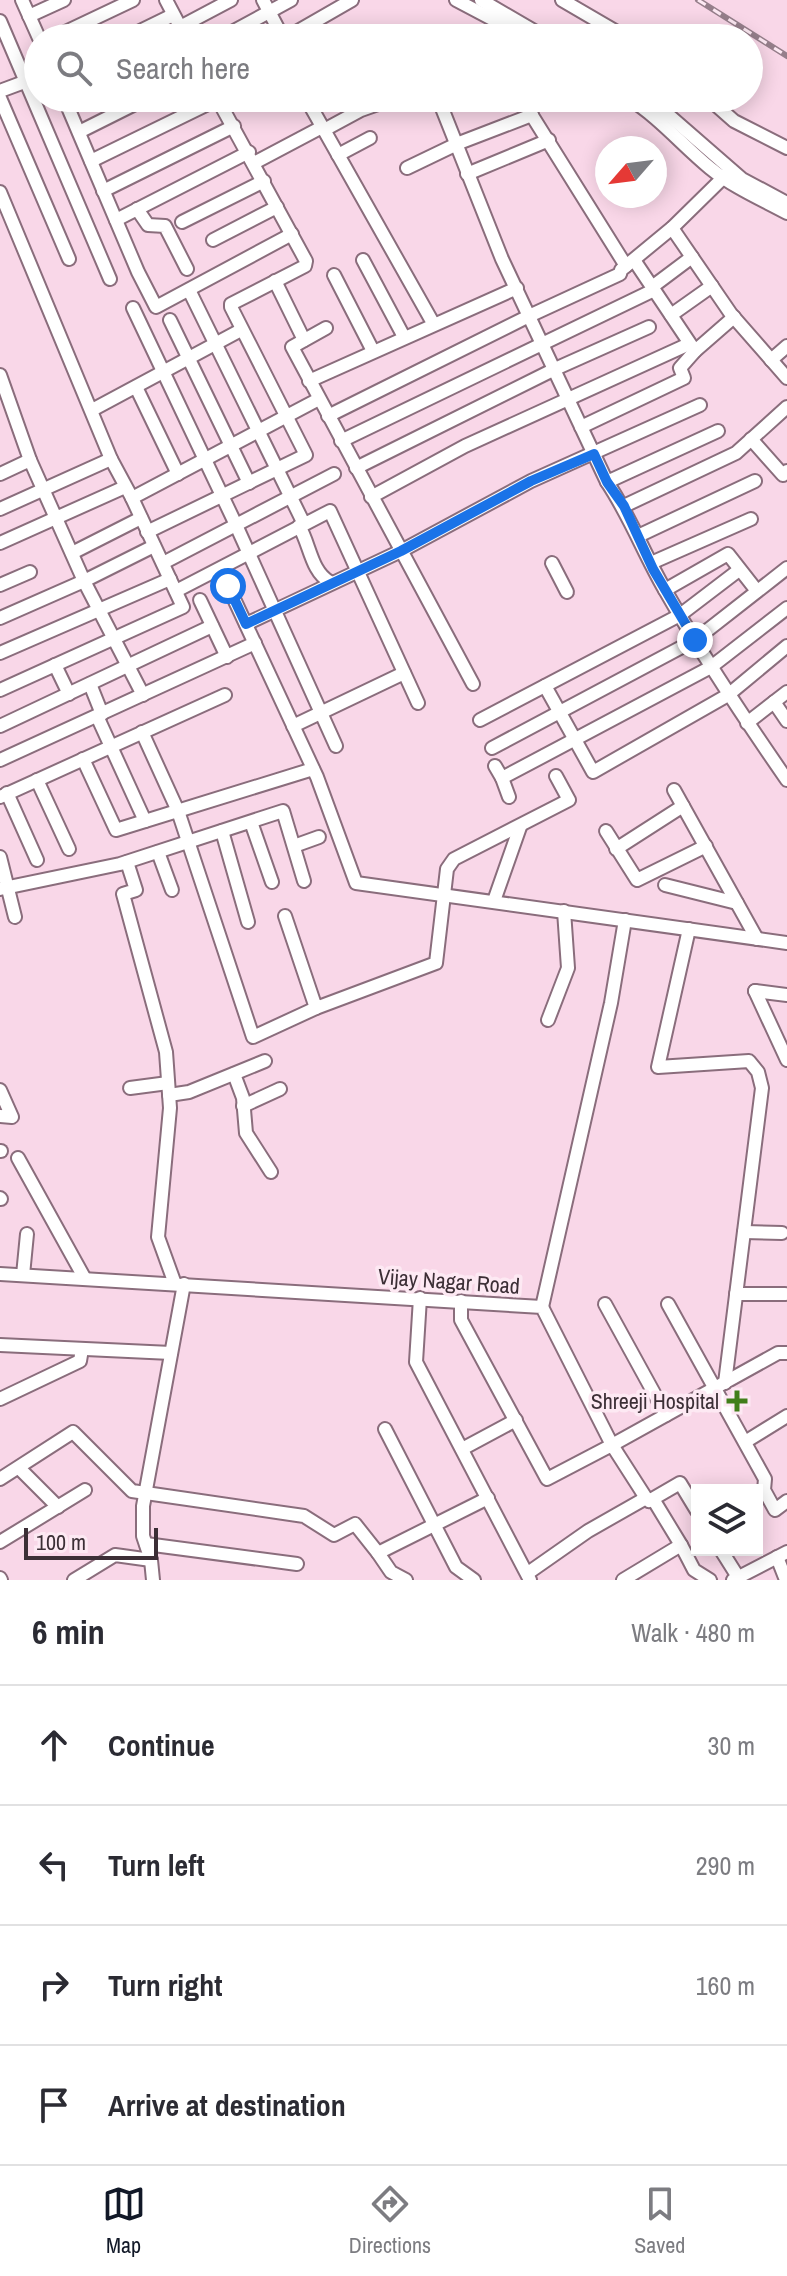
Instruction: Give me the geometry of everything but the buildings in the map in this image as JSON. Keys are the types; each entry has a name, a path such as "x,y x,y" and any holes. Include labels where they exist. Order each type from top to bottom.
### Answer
{"street":[{"path":"22,0 33,24"},
{"path":"29,16 64,0"},
{"path":"82,24 133,0"},
{"path":"166,0 178,24"},
{"path":"196,24 231,0"},
{"path":"263,0 276,24"},
{"path":"248,24 291,0"},
{"path":"310,24 352,0"},
{"path":"456,0 499,24"},
{"path":"481,0 522,24"},
{"path":"562,0 603,24"},
{"path":"155,24 173,15"},
{"path":"0,21 4,39 24,76"},
{"path":"0,91 24,82"},
{"path":"0,98 69,259"},
{"path":"39,112 110,279"},
{"path":"72,112 103,191 156,307 292,234"},
{"path":"79,132 119,112"},
{"path":"91,161 190,112"},
{"path":"147,532 306,455 241,330 231,304 307,264 226,112"},
{"path":"314,112 433,323"},
{"path":"116,220 357,112"},
{"path":"443,112 529,316 607,482 624,506 665,590 711,667 787,780"},
{"path":"530,112 630,263 653,289 692,348"},
{"path":"649,112 712,169 787,203"},
{"path":"664,112 728,174 787,213"},
{"path":"724,112 734,121 787,148"},
{"path":"407,168 532,115"},
{"path":"103,191 234,126"},
{"path":"338,155 370,138"},
{"path":"467,174 549,140"},
{"path":"328,416 620,274 728,174"},
{"path":"182,222 264,181"},
{"path":"0,192 111,459 183,607 0,690"},
{"path":"213,240 277,207"},
{"path":"137,209 148,225 165,226 187,269"},
{"path":"672,228 734,317 787,378"},
{"path":"341,441 653,289 692,257"},
{"path":"363,260 404,337"},
{"path":"334,275 373,351"},
{"path":"275,281 304,340"},
{"path":"671,315 712,286"},
{"path":"309,381 517,288"},
{"path":"189,290 291,496 317,567 323,578 330,582"},
{"path":"133,308 336,746"},
{"path":"371,497 465,446 567,398 692,348 734,317"},
{"path":"170,320 249,483"},
{"path":"356,468 555,369 649,327"},
{"path":"326,328 292,347 473,684"},
{"path":"92,410 241,330"},
{"path":"771,360 787,346"},
{"path":"581,427 684,378 680,368 692,348"},
{"path":"0,375 30,460 84,581 143,695"},
{"path":"136,387 178,474"},
{"path":"0,543 178,474 319,399"},
{"path":"246,624 401,551 531,481 700,405"},
{"path":"624,506 736,453 787,407"},
{"path":"607,482 718,431"},
{"path":"751,439 783,475 787,471"},
{"path":"0,509 111,459"},
{"path":"0,474 30,460"},
{"path":"163,563 334,474"},
{"path":"638,536 755,481"},
{"path":"0,653 98,609 173,585 248,554 330,511 418,703"},
{"path":"72,553 141,518"},
{"path":"651,563 751,519"},
{"path":"0,618 154,546"},
{"path":"665,590 728,554 757,591"},
{"path":"552,563 567,592"},
{"path":"492,748 695,640 787,568"},
{"path":"480,720 680,615 739,570"},
{"path":"0,585 30,572"},
{"path":"228,586 313,769 356,883 787,943"},
{"path":"200,600 227,657"},
{"path":"509,797 499,772 574,741 711,667 787,608"},
{"path":"0,726 212,626"},
{"path":"0,760 255,643"},
{"path":"545,686 593,772 728,695 787,646"},
{"path":"55,665 69,694"},
{"path":"293,726 404,673"},
{"path":"90,684 111,746 145,821"},
{"path":"747,723 787,692"},
{"path":"37,860 4,795 225,695"},
{"path":"774,702 787,721"},
{"path":"142,732 178,811 253,1037 316,1008 436,963 447,869 454,859 569,800 556,776"},
{"path":"83,759 116,830 313,769"},
{"path":"37,780 69,849"},
{"path":"674,790 757,939"},
{"path":"616,849 683,806"},
{"path":"5,888 127,862 283,811 304,881"},
{"path":"251,822 272,882"},
{"path":"494,901 520,827"},
{"path":"222,831 248,922"},
{"path":"606,831 634,877 640,880 706,846"},
{"path":"294,846 319,837"},
{"path":"158,852 172,890"},
{"path":"0,857 5,888 15,917"},
{"path":"127,862 136,890 123,894 166,1052 168,1089 158,1237 180,1284 171,1353 145,1493 143,1536 151,1560 153,1580"},
{"path":"665,885 737,903"},
{"path":"548,1020 568,968 564,911"},
{"path":"285,916 316,1008"},
{"path":"542,1307 611,1003 625,920"},
{"path":"689,929 658,1067 749,1061 758,1072 762,1088 736,1294 720,1386"},
{"path":"787,995 755,991 787,1060"},
{"path":"130,1088 189,1092 265,1061"},
{"path":"234,1074 243,1106 246,1133 271,1172"},
{"path":"243,1106 280,1089"},
{"path":"0,1090 12,1117 0,1116"},
{"path":"18,1158 85,1279"},
{"path":"744,1232 782,1233"},
{"path":"23,1275 27,1234"},
{"name":"Vijay Nagar Road","path":"0,1274 542,1307 612,1445 681,1545 694,1570 710,1580"},
{"path":"736,1294 785,1294"},
{"path":"420,1298 416,1362 529,1576 588,1531 680,1483 691,1501"},
{"path":"461,1301 461,1320 547,1479 778,1353 787,1353"},
{"path":"605,1304 666,1415"},
{"path":"668,1304 720,1386 765,1479 764,1490 775,1510 787,1501"},
{"path":"0,1345 171,1353"},
{"path":"0,1399 80,1361 82,1349"},
{"path":"745,1442 787,1416"},
{"path":"462,1449 516,1420"},
{"path":"385,1429 456,1567 474,1580"},
{"path":"0,1479 73,1432 132,1491 304,1516 334,1535 355,1524 391,1572 406,1580"},
{"path":"19,1468 58,1507"},
{"path":"0,1542 85,1490"},
{"path":"378,1553 488,1498"},
{"path":"146,1544 297,1564"},
{"path":"623,1580 681,1545"},
{"path":"724,1556 736,1578 782,1554 786,1580"},
{"path":"74,1580 87,1576 115,1555 151,1560"}],"railway":[{"path":"698,0 736,24"},
{"path":"763,41 787,56"}],"place":[{"name":"Shreeji Hospital","path":"737,1401"}],"route":[{"path":"228,586 246,624 401,551 531,481 594,454 607,482 624,506 653,569 695,640"}]}
